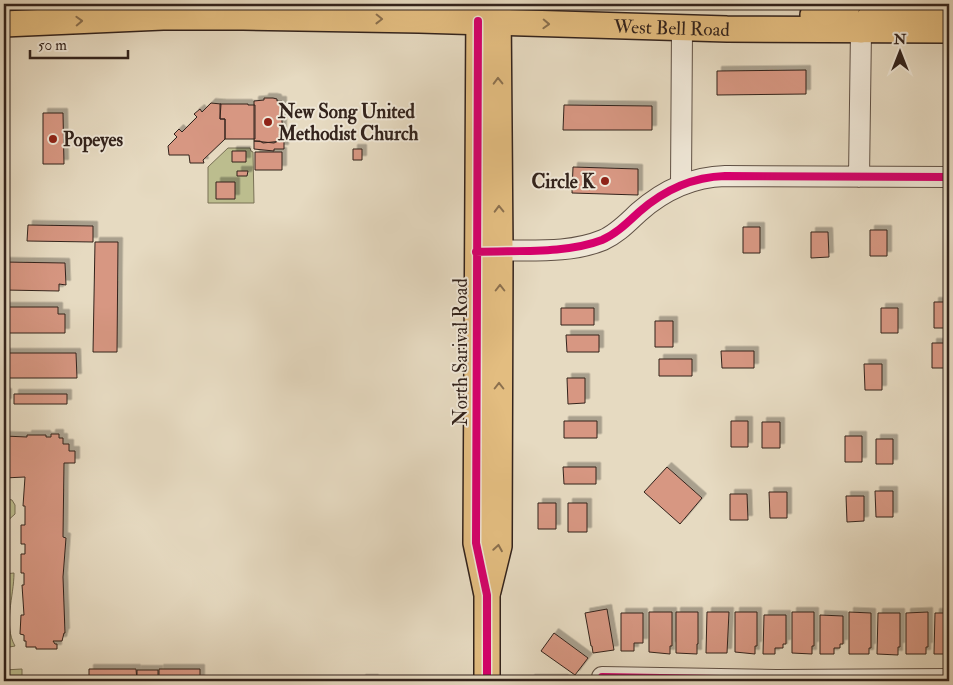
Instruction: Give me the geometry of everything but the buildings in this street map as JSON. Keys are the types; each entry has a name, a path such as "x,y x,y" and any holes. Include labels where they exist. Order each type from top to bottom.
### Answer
{"main road":[{"path":"727,29 783,15 842,15 846,12 847,4"},
{"path":"860,30 873,13 933,12 949,9"},
{"name":"West Bell Road","path":"4,24 119,11 243,17 488,13 682,28 949,30"},
{"name":"North Sarival Road","path":"487,681 487,595 499,546 488,251 488,13"}],"street":[{"path":"681,184 682,28"},
{"path":"859,177 860,30"},
{"path":"488,251 574,248 597,242 618,231 651,202 681,184 714,176 949,177"},
{"path":"602,679 949,679"}],"green space":[{"path":"228,148 250,148 253,152 254,203 208,203 208,167"},
{"path":"4,500 12,500 15,505 15,514 4,524"},
{"path":"14,573 9,620 15,646 4,648 4,574"},
{"path":"22,669 22,681 4,681 4,670"}],"cycle path":[{"path":"478,21 476,543 487,595 487,681"},
{"path":"476,252 573,248 602,240 617,231 648,204 668,191 689,182 713,177 949,177"},
{"path":"602,681 602,677 776,680 949,679"}],"place":[{"name":"New Song United Methodist Church","path":"268,122"},
{"name":"Popeyes","path":"53,139"},
{"name":"Circle K","path":"605,181"}]}
